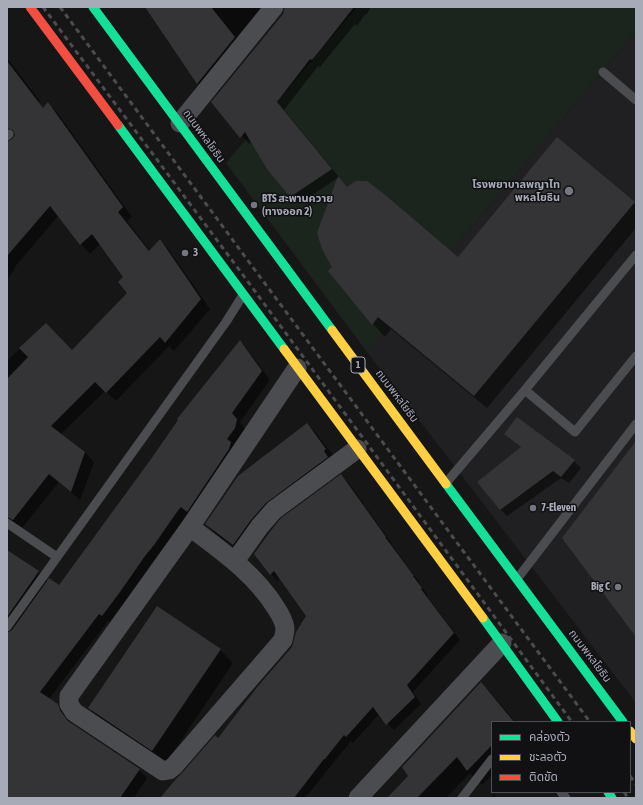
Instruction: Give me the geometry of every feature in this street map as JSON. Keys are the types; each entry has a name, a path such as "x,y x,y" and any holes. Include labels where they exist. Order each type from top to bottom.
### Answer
{"main road":[{"path":"30,7 502,643 557,721"},
{"name":"ถนนพหลโยธิน","path":"100,10 180,123 623,721"}],"street":[{"path":"180,123 274,7"},
{"path":"190,527 235,561 271,599 282,617 285,628 283,640 174,766 169,770 163,771 74,712 69,704 69,696 190,527 297,368"},
{"path":"235,561 260,526 274,510 357,449"},
{"path":"358,798 502,643"}],"lane":[{"path":"603,72 636,100"},
{"path":"446,483 636,255"},
{"path":"7,627 243,295"},
{"path":"525,390 575,432 636,356"},
{"path":"517,579 636,424"},
{"path":"7,523 57,557"},
{"path":"462,798 491,760"}],"shaded area":[{"path":"357,7 636,7 636,31 367,352 226,163"},
{"name":"โรงพยาบาลพญาไท พหลโยธิน","path":"636,31 636,703 367,352"}],"building":[{"path":"145,7 211,7 235,37 197,84"},
{"path":"285,7 354,7 312,60 310,59 277,102 332,169 290,197 267,169 245,132 240,138 211,102 283,14"},
{"path":"7,61 43,108 48,102 123,207 118,212 149,251 160,239 201,299 165,343 160,337 106,393 95,382 51,426 85,452 71,492 49,474 13,520 7,517 7,379 28,357 19,348 46,323 72,350 127,293 118,282 123,277 92,234 80,245 50,206 7,256 7,142 15,135 13,130 7,128"},
{"path":"557,137 635,202 474,396 378,317 372,325 328,271 332,267 322,249 317,233 338,176 347,187 356,181 367,181 458,257"},
{"path":"240,340 262,371 232,413 237,419 235,428 227,439 231,442 229,449 187,512 181,507 179,509 102,616 99,614 40,692 58,704 60,710 68,721 140,769 120,798 7,798 7,633 12,630 49,578 59,585 151,459 178,420 177,419"},
{"path":"517,417 575,460 561,477 553,471 500,510 477,482 521,447 504,434"},
{"path":"307,423 326,449 324,451 328,457 266,503 251,520 233,545 205,524 238,476"},
{"name":"Big C","path":"636,441 636,637 562,538"},
{"path":"341,474 414,576 422,588 421,589 454,633 407,685 415,697 386,725 373,707 346,737 344,735 294,798 160,798 215,735 218,738 258,686 292,647 296,632 306,616 274,571 270,575 254,554 281,518"},
{"path":"7,550 39,571 7,617"},
{"path":"157,606 221,649 152,751 88,708"},
{"path":"481,682 513,721 491,721 491,746 467,771 457,757 417,798 387,798 408,776 402,767"}],"railway":[{"path":"43,7 246,279 571,721"},
{"path":"60,7 589,721"},
{"path":"631,777 636,784"},
{"path":"625,793 628,798"}],"traffic: fast":[{"path":"93,7 332,330"},
{"path":"118,125 284,349"},
{"path":"446,484 622,721"},
{"path":"483,618 557,721"},
{"path":"609,793 612,798"}],"traffic: slow":[{"path":"332,330 446,484"},
{"path":"284,349 483,618"},
{"path":"631,732 636,739"}],"traffic: jam":[{"path":"30,7 118,125"}],"place":[{"name":"โรงพยาบาลพญาไท พหลโยธิน","path":"569,191"},
{"name":"BTS สะพานควาย (ทางออก 2)","path":"254,205"},
{"name":"3","path":"185,253"},
{"name":"7-Eleven","path":"533,508"},
{"name":"Big C","path":"618,587"}]}
